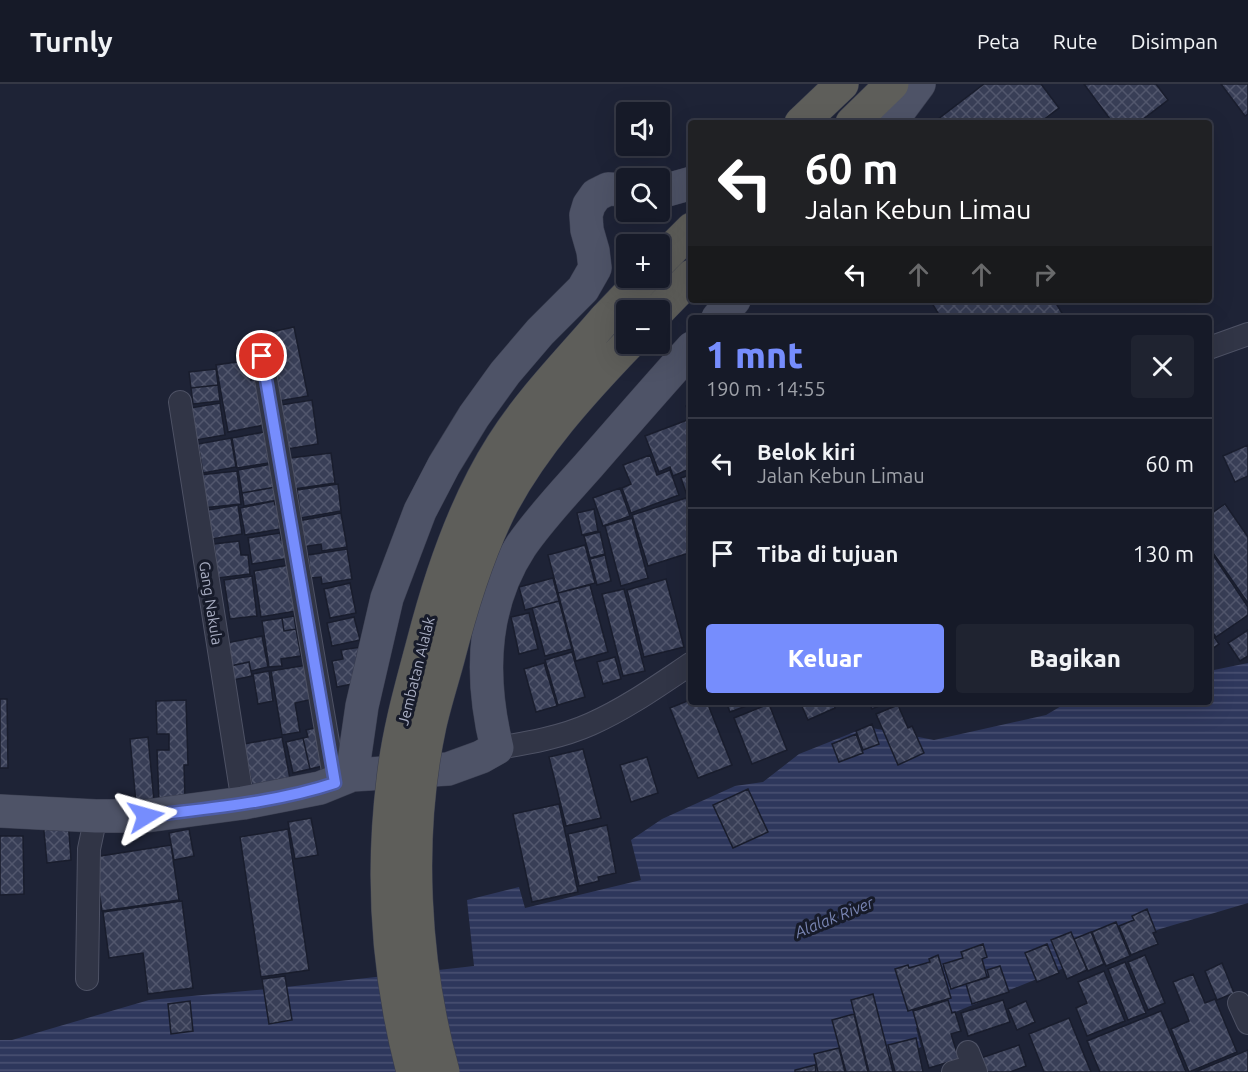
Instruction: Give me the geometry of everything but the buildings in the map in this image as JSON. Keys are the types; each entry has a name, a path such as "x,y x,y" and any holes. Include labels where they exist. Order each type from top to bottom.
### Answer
{"highway":[{"path":"804,120 842,84"},
{"path":"855,120 892,84"},
{"path":"670,251 688,233"},
{"path":"669,300 688,280"},
{"name":"Jembatan Alalak","path":"413,1072 397,997 391,953 387,894 388,836 393,778 403,721 431,613 449,558 471,506 501,446 525,413 635,288"},
{"name":"Jembatan Alalak","path":"443,1072 431,1021 421,960 416,894 417,838 430,726 457,623 475,571 502,506 527,464 552,430 588,386 618,354"}],"main road":[{"path":"892,120 919,84"},
{"path":"670,189 688,184"},
{"path":"343,779 387,598 420,511 444,465 493,390 540,332 583,289 595,268 587,230 586,215 589,205 596,195 608,189 616,189"},
{"path":"721,315 731,303"},
{"path":"0,811 146,816 243,803 320,788 343,779 448,769 481,757 497,748 489,718 485,663 494,604 506,574 522,546 551,508 688,353"}],"street":[{"path":"1212,347 1248,334"},
{"path":"262,356 343,779"},
{"name":"Gang Nakula","path":"180,402 243,803"},
{"path":"497,748 542,740 591,724 688,666"},
{"path":"87,979 89,849 96,816"}],"water":[{"name":"Alalak River","path":"1248,663 1248,903 1160,929 916,1028 921,1047 844,1072 0,1072 0,1040 12,1040 149,1000 474,966 467,900 519,887 525,908 641,880 631,840 662,819 735,786 763,782 799,754 867,727 934,740 1046,715 1063,705 1212,705 1212,670"}],"route":[{"path":"146,816 243,803 335,783 262,356"}]}
